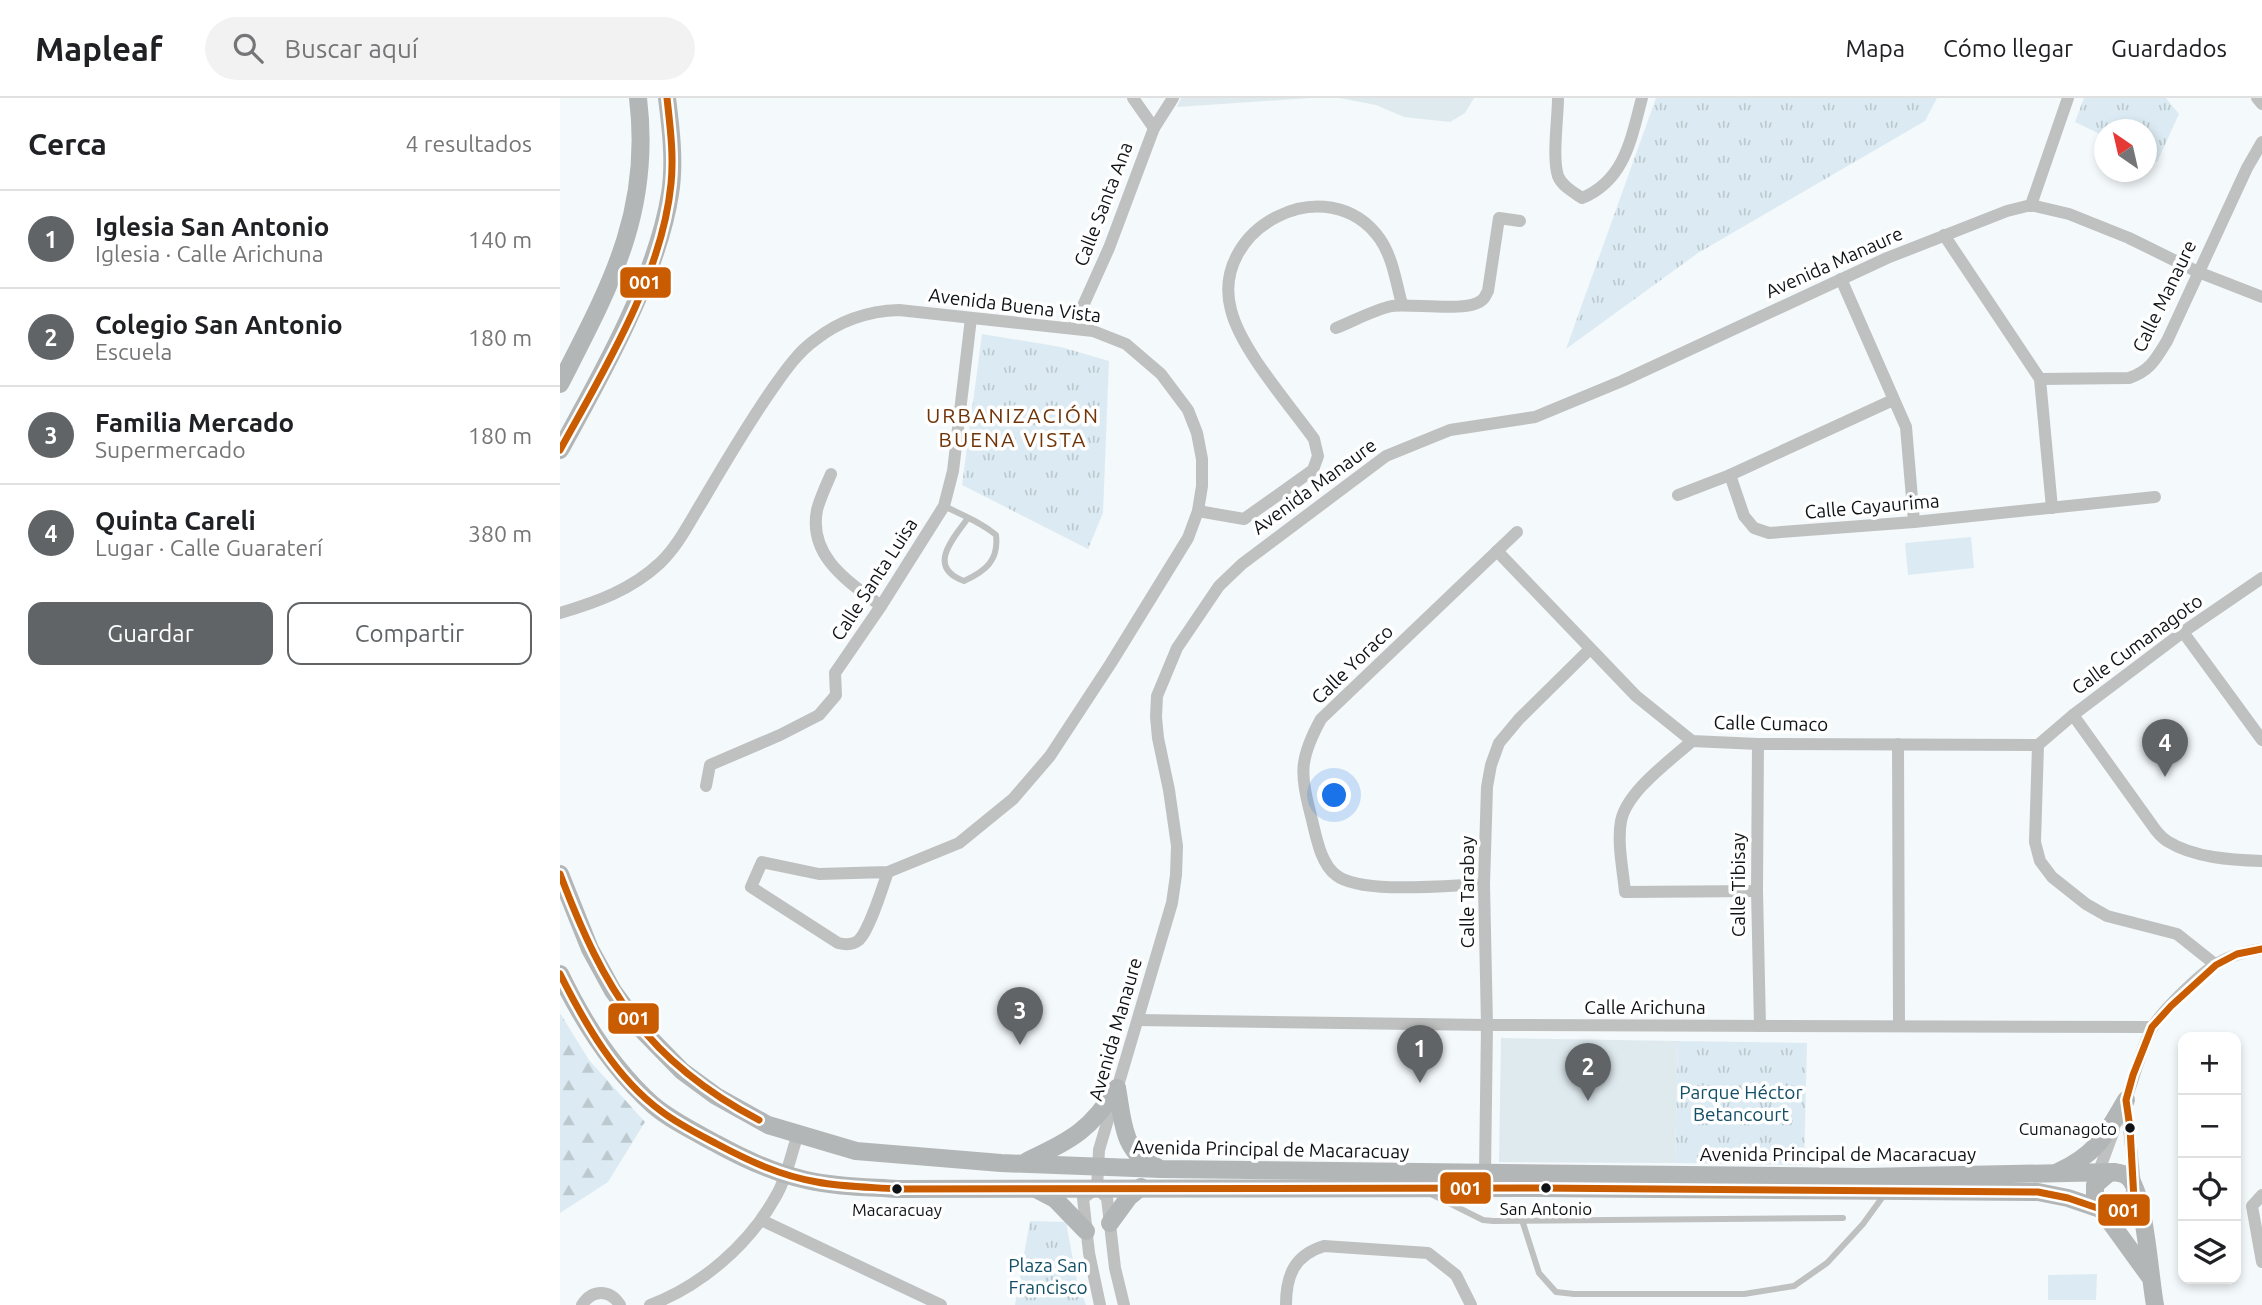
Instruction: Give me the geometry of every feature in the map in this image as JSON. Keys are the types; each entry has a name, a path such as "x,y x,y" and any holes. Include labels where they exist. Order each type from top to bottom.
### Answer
{"street":[{"path":"560,384 606,291 631,227 636,207 641,156 638,98"},
{"path":"560,450 648,275 670,195 673,163 667,98"},
{"name":"Calle Santa Ana","path":"1073,328 1109,248 1154,128 1133,98"},
{"path":"1154,128 1173,98"},
{"path":"1558,98 1558,176 1567,188 1582,198 1608,184 1626,154 1642,98"},
{"path":"2031,205 2068,98"},
{"path":"2258,98 2262,104"},
{"name":"Calle Manaure","path":"2040,379 2129,378 2153,366 2247,167 2262,142"},
{"path":"1198,511 1244,519 1313,470 1318,456 1314,439 1249,349 1237,330 1230,308 1227,288 1230,268 1258,229 1278,215 1302,207 1324,205 1344,210 1365,222 1380,240 1389,256 1402,304"},
{"name":"Avenida Manaure","path":"1097,1188 1099,1150 1172,903 1177,874 1174,818 1157,738 1157,696 1177,648 1219,586 1242,564 1385,456 1450,430 1535,417 1622,381 1840,279 2007,211 2031,205 2069,214 2129,238 2198,272 2262,297"},
{"path":"1336,328 1387,307 1402,304 1419,307 1473,305 1482,301 1488,291 1499,218 1520,221"},
{"path":"1944,235 2040,379 2052,508"},
{"path":"1840,279 1906,427 1914,522"},
{"name":"Avenida Buena Vista","path":"560,613 620,592 662,561 678,542 765,399 812,341 831,328 874,312 899,310 1073,328 1093,331 1126,344 1161,374 1182,400 1198,433 1202,486 1198,511 1182,550 1050,756 1013,799 959,843 888,872 819,874 762,862 751,887 838,943 848,945 858,942 864,933 888,872"},
{"name":"Calle Santa Luisa","path":"706,786 710,765 819,715 836,695 835,673 944,506 953,471 971,318"},
{"path":"1678,495 1730,475 1893,400"},
{"path":"831,474 818,508 815,524 818,540 828,561 842,577 881,606"},
{"name":"Calle Cayaurima","path":"1730,475 1744,516 1754,528 1769,533 1914,522 2155,497"},
{"name":"Calle Yoraco","path":"1484,884 1378,887 1344,880 1334,874 1325,862 1317,841 1303,783 1304,755 1321,719 1517,532"},
{"name":"Calle Cumaco","path":"1497,551 1636,696 1692,741 2038,746"},
{"name":"Calle Cumanagoto","path":"2038,746 2074,715 2183,632 2262,578"},
{"path":"2183,632 2262,740"},
{"name":"Calle Tarabay","path":"1485,1173 1487,1025 1484,884 1487,787 1491,765 1499,743 1519,719 1590,649"},
{"path":"2074,715 2151,825 2165,840 2201,854 2262,861"},
{"path":"1692,741 1647,781 1625,809 1620,836 1625,892 1757,891"},
{"name":"Calle Tibisay","path":"1758,744 1760,1027"},
{"path":"1898,744 1899,1026"},
{"path":"2038,746 2035,842 2040,861 2052,877 2086,904 2107,916 2177,934 2216,965"},
{"name":"Avenida Principal de Macaracuay","path":"560,874 595,959 627,1012 682,1071 702,1087 768,1125 839,1147 873,1153 1161,1168 1864,1177 2103,1177"},
{"path":"2150,1277 2095,1201 2133,1075 2152,1027 2171,1006 2216,965 2237,954 2262,949"},
{"name":"Avenida Principal de Macaracuay","path":"560,974 571,1000 595,1036 631,1082 654,1106 675,1121 754,1164 824,1183 1036,1189 1536,1188 2038,1192 2068,1198 2115,1214 2123,1212 2134,1200 2135,1192"},
{"name":"Calle Arichuna","path":"1138,1020 1760,1027 2152,1027"},
{"path":"1024,1162 1062,1145 1090,1125 1117,1088"},
{"path":"1117,1088 1132,1149 1144,1162 1161,1168"},
{"path":"2054,1175 2091,1153 2126,1100"},
{"path":"2126,1100 2135,1192"},
{"path":"650,1305 698,1280 737,1247 761,1220 778,1195 798,1134"},
{"path":"2103,1177 2127,1176 2131,1180 2150,1250 2150,1277 2155,1305"},
{"path":"1110,1223 1141,1187"},
{"path":"1100,1305 1091,1269 1083,1198 1097,1188 1107,1198 1115,1268 1124,1305"},
{"path":"1036,1189 1055,1199 1086,1231"},
{"path":"2262,1195 2252,1206 2262,1262"},
{"path":"761,1220 941,1305"},
{"path":"1286,1305 1286,1286 1296,1264 1308,1251 1333,1246 1428,1253 1456,1275 1471,1305"},
{"path":"582,1305 589,1297 602,1293 615,1298 620,1305"}],"lane":[{"path":"944,506 968,518 996,535 998,549 990,564 976,576 964,581 953,577 946,568 944,556 968,518"},
{"path":"1423,1190 1483,1220 1843,1218"},
{"path":"1522,1220 1539,1273 1556,1292 1744,1294 1794,1286 1827,1263 1863,1224 1887,1191"}],"shaded area":[{"path":"1181,98 1311,98 1177,107"},
{"path":"1339,98 1474,98 1465,113 1450,122 1404,117 1376,105"},
{"path":"1501,1038 1678,1041 1675,1163 1499,1162"}],"green space":[{"path":"1656,98 1937,98 1925,121 1698,253 1566,349"},
{"path":"2084,98 2166,98 2179,114 2157,162 2157,119 2094,119 2094,131 2075,122"},
{"path":"982,334 1061,347 1109,361 1103,513 1088,549 962,485"},
{"path":"1971,537 1974,568 1908,575 1905,543"},
{"path":"560,1013 589,1060 645,1122 608,1182 560,1213"},
{"name":"Parque Héctor Betancourt","path":"1678,1041 1807,1043 1804,1165 1675,1163"},
{"name":"Plaza San Francisco","path":"1030,1221 1066,1222 1077,1281 1086,1305 1015,1305"},
{"path":"2097,1274 2096,1300 2048,1300 2048,1275"}],"transit line":[{"name":"001","path":"560,450 629,321 656,253 665,219 672,173 667,98"},
{"name":"001","path":"560,874 594,953 634,1018 658,1047 686,1073 759,1120"},
{"name":"001","path":"560,974 603,1049 630,1083 661,1111 695,1133 753,1162 791,1176 827,1184 897,1189 1536,1188 2038,1192 2068,1198 2115,1214 2130,1207 2134,1200 2126,1100 2152,1027 2216,965 2237,954 2262,949"}],"place":[{"name":"Quinta Careli","path":"2165,777"},
{"name":"Familia Mercado","path":"1020,1045"},
{"name":"Iglesia San Antonio","path":"1420,1083"},
{"name":"Colegio San Antonio","path":"1588,1101"},
{"name":"Cumanagoto","path":"2130,1128"},
{"name":"San Antonio","path":"1546,1188"},
{"name":"Macaracuay","path":"897,1189"}],"district":[{"name":"URBANIZACIÓN BUENA VISTA","path":"1013,428"}]}
